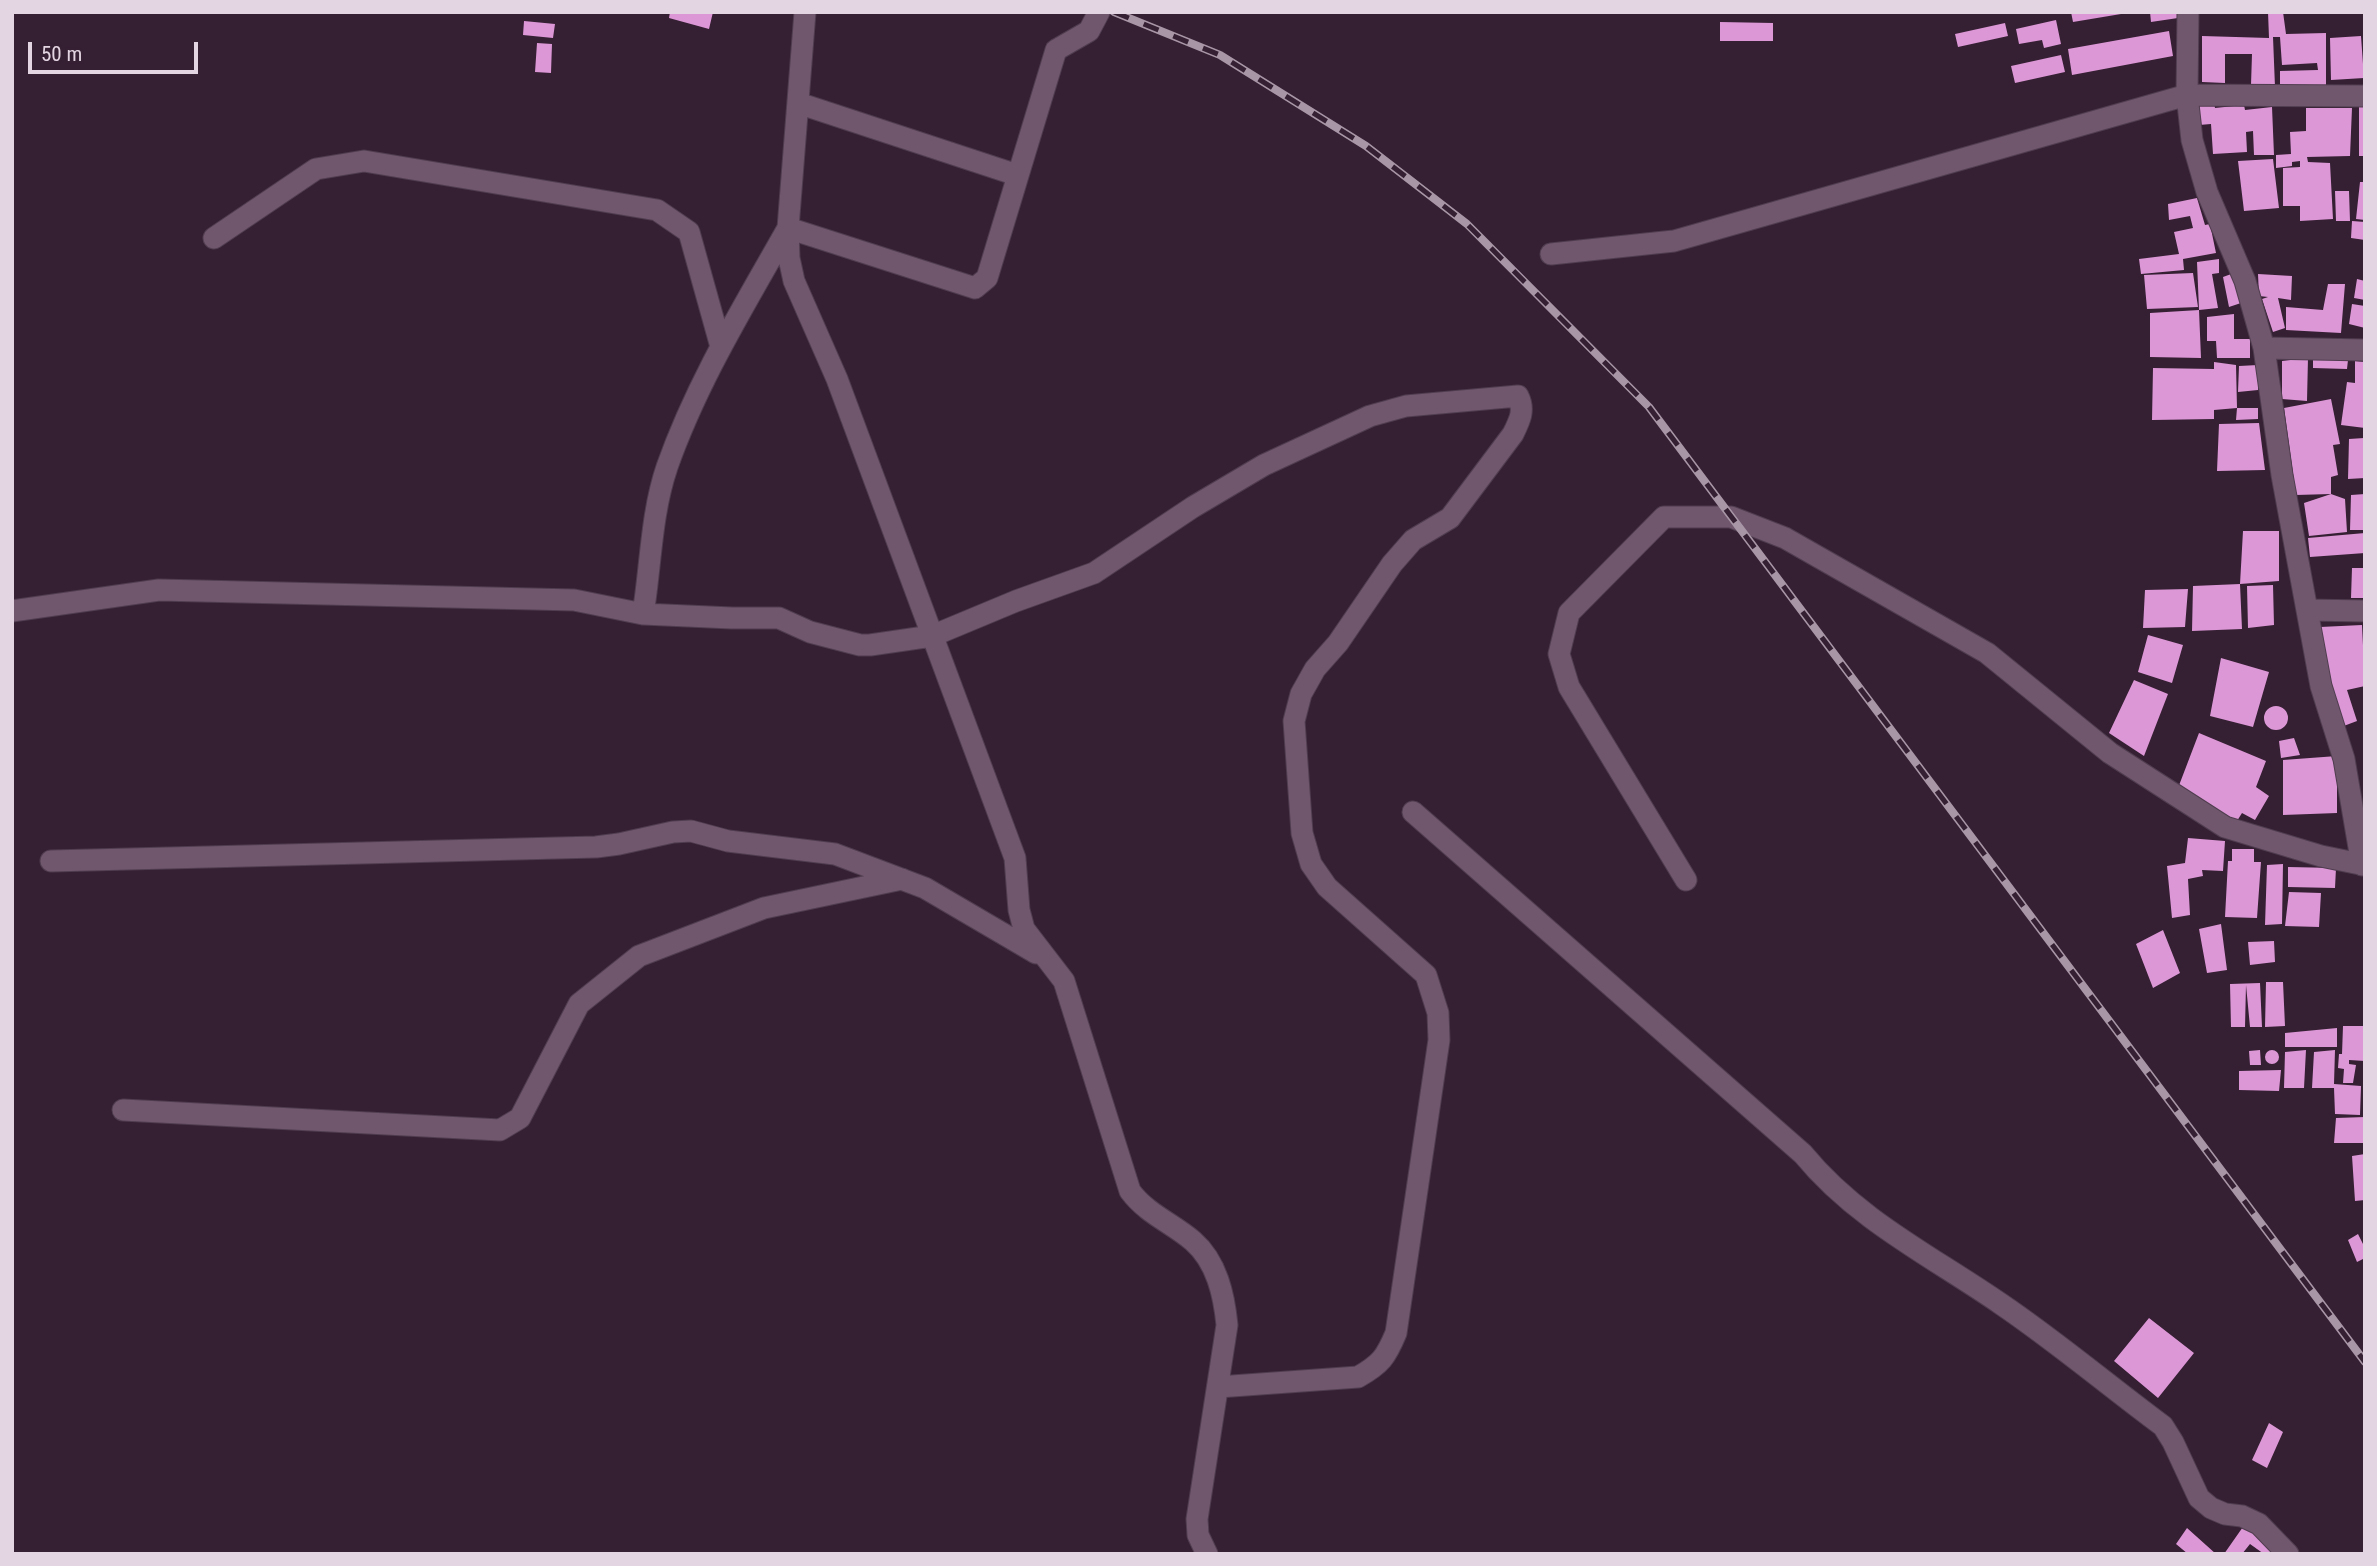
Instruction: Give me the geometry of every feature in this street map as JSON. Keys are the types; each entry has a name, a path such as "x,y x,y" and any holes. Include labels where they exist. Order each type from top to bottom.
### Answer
{"street":[{"path":"805,12 788,228 789,258 794,281 837,379 1015,858 1019,910 1024,929 1063,981 1130,1191 1141,1206 1194,1242 1212,1265 1224,1296 1227,1325 1197,1519 1198,1535 1207,1554"},
{"path":"788,228 975,288 987,278 1056,50 1067,41 1089,31 1099,12"},
{"path":"1686,880 1569,687 1559,654 1569,613 1664,517 1731,517 1785,538 1987,653 2110,753 2225,827 2321,856 2363,865 2344,759 2321,686 2282,475 2264,348 2245,281 2207,192 2192,140 2187,95 2188,12"},
{"path":"1551,254 1674,241 2187,95 2365,96"},
{"path":"798,103 1017,175"},
{"path":"214,238 316,169 364,162 657,210 689,232 721,346"},
{"path":"643,614 650,574 653,527 667,468 705,376 788,228"},
{"path":"2264,348 2365,350"},
{"path":"12,611 159,590 574,600 643,614 779,618 810,632 860,645 932,636 1016,601 1094,573 1193,507 1264,465 1370,416 1406,406 1518,396 1523,406 1513,434 1450,519 1413,540 1403,550 1338,643 1315,669 1301,694 1294,722 1302,833 1311,864 1326,887 1426,975 1438,1013 1439,1040 1396,1333 1387,1354 1378,1366 1358,1377 1218,1387"},
{"path":"2307,610 2365,611"},
{"path":"1413,812 1803,1154 1825,1181 1854,1205 1903,1242 2002,1304 2163,1426 2173,1441 2199,1498 2218,1511 2242,1516 2259,1524 2288,1554"},
{"path":"51,861 596,847 691,831 728,841 835,854 925,888 1050,961"},
{"path":"123,1110 500,1130 520,1118 579,1004 639,956 764,908 902,879"}],"building":[{"path":"670,12 713,12 709,29 669,18"},
{"path":"2071,12 2121,12 2121,14 2073,22"},
{"path":"2150,12 2177,12 2178,18 2151,22"},
{"path":"2268,12 2283,12 2286,34 2326,33 2326,88 2280,89 2280,71 2318,70 2317,63 2282,65 2280,37 2273,37 2275,87 2251,85 2252,54 2225,54 2225,83 2202,82 2202,36 2269,38"},
{"path":"2056,20 2061,44 2044,48 2042,40 2019,44 2016,29"},
{"path":"524,21 555,24 553,38 523,35"},
{"path":"1720,22 1773,23 1773,41 1720,41"},
{"path":"2005,23 2008,36 1958,47 1955,34"},
{"path":"2169,31 2173,56 2072,75 2068,49"},
{"path":"2361,36 2364,78 2331,80 2330,38"},
{"path":"537,43 552,44 551,73 535,72"},
{"path":"2061,55 2065,72 2015,83 2011,66"},
{"path":"2214,102 2215,108 2244,105 2245,110 2272,107 2274,155 2254,155 2253,131 2246,132 2247,152 2213,154 2211,124 2199,125 2198,105"},
{"path":"2365,106 2365,156 2359,156 2359,107"},
{"path":"2306,108 2352,108 2350,156 2307,157 2308,162 2330,163 2333,219 2300,221 2300,206 2283,206 2283,168 2300,167 2300,161 2292,162 2292,166 2276,168 2276,155 2291,154 2290,132 2306,131"},
{"path":"2273,159 2279,208 2244,211 2238,161"},
{"path":"2360,182 2365,182 2365,220 2356,219"},
{"path":"2335,191 2349,191 2350,221 2336,221"},
{"path":"2197,198 2205,225 2210,224 2216,253 2183,259 2184,270 2141,274 2139,259 2179,254 2174,232 2193,228 2190,216 2169,220 2168,204"},
{"path":"2352,221 2365,222 2365,240 2351,238"},
{"path":"2219,259 2219,273 2212,274 2218,308 2199,310 2197,262"},
{"path":"2193,273 2198,307 2147,309 2144,275"},
{"path":"2234,273 2244,302 2229,307 2223,277"},
{"path":"2258,274 2292,276 2291,300 2278,298 2285,328 2273,332 2262,299 2268,297 2259,296"},
{"path":"2357,279 2365,281 2365,300 2354,298"},
{"path":"2328,284 2345,284 2341,333 2286,330 2286,307 2323,310"},
{"path":"2352,304 2365,306 2365,328 2349,324"},
{"path":"2199,310 2201,358 2150,357 2150,313"},
{"path":"2234,314 2234,339 2250,339 2250,358 2217,358 2216,341 2207,341 2207,317"},
{"path":"2313,351 2349,351 2347,369 2313,368"},
{"path":"2308,358 2307,401 2282,399 2282,361"},
{"path":"2355,361 2365,362 2365,428 2341,425 2347,382 2355,383"},
{"path":"2214,362 2236,365 2237,408 2214,410 2214,419 2152,420 2153,368 2214,369"},
{"path":"2258,365 2258,390 2238,392 2239,366"},
{"path":"2331,399 2340,444 2333,445 2338,475 2331,477 2331,494 2296,495 2284,408"},
{"path":"2237,408 2258,408 2258,419 2236,420"},
{"path":"2259,423 2265,470 2217,471 2219,424"},
{"path":"2364,438 2365,478 2348,479 2349,439"},
{"path":"2331,494 2345,499 2347,532 2309,536 2304,503"},
{"path":"2365,494 2365,530 2350,530 2351,495"},
{"path":"2243,531 2279,531 2279,581 2240,584"},
{"path":"2365,533 2365,553 2310,557 2308,538"},
{"path":"2352,568 2365,568 2365,598 2351,598"},
{"path":"2240,584 2242,629 2192,631 2193,586"},
{"path":"2273,585 2274,625 2248,628 2247,586"},
{"path":"2188,589 2185,627 2143,628 2145,590"},
{"path":"2362,625 2365,686 2347,690 2357,721 2341,727 2325,677 2320,627"},
{"path":"2148,635 2183,645 2172,683 2138,672"},
{"path":"2221,658 2269,672 2253,727 2210,716"},
{"path":"2134,680 2168,694 2144,756 2109,733"},
{"path":"2276,706 2284,710 2288,718 2284,726 2276,730 2268,726 2264,718 2268,710"},
{"path":"2199,733 2266,761 2256,787 2269,796 2255,820 2242,813 2237,821 2178,788"},
{"path":"2294,738 2300,755 2281,758 2279,741"},
{"path":"2337,756 2337,813 2283,815 2283,760"},
{"path":"2188,838 2225,841 2223,871 2202,870 2203,876 2188,879 2190,915 2172,918 2167,866 2185,863"},
{"path":"2232,849 2254,849 2254,862 2261,862 2257,918 2225,917 2228,861 2232,861"},
{"path":"2283,864 2282,924 2265,925 2267,865"},
{"path":"2288,867 2336,868 2335,888 2288,887"},
{"path":"2289,892 2321,893 2319,927 2285,926"},
{"path":"2221,924 2227,970 2207,973 2199,929"},
{"path":"2163,930 2180,973 2153,988 2136,944"},
{"path":"2274,941 2275,962 2250,965 2248,942"},
{"path":"2266,982 2283,982 2285,1026 2265,1027"},
{"path":"2260,983 2262,1027 2250,1027 2246,985 2245,1027 2231,1027 2230,984"},
{"path":"2343,1026 2365,1026 2365,1061 2349,1060 2349,1064 2356,1065 2353,1083 2343,1083 2344,1069 2338,1068 2339,1054 2342,1054"},
{"path":"2337,1028 2337,1047 2285,1047 2285,1033"},
{"path":"2260,1050 2261,1065 2250,1065 2249,1051"},
{"path":"2272,1050 2277,1052 2277,1062 2272,1064 2267,1062 2265,1057 2267,1052"},
{"path":"2306,1050 2304,1088 2284,1088 2285,1052"},
{"path":"2335,1050 2334,1084 2361,1086 2360,1115 2335,1114 2334,1088 2312,1088 2314,1052"},
{"path":"2281,1070 2279,1091 2239,1090 2239,1071"},
{"path":"2365,1117 2365,1143 2334,1143 2336,1118"},
{"path":"2365,1154 2365,1200 2355,1201 2352,1156"},
{"path":"2358,1234 2365,1248 2365,1258 2357,1262 2348,1240"},
{"path":"2149,1318 2194,1353 2158,1398 2114,1361"},
{"path":"2269,1423 2283,1432 2267,1468 2252,1460"},
{"path":"2245,1524 2277,1547 2273,1554 2264,1554 2250,1544 2242,1554 2224,1554"},
{"path":"2187,1528 2216,1554 2188,1554 2176,1544"}],"railway":[{"path":"1114,12 1220,55 1366,146 1467,224 1649,407 2365,1362"}]}
